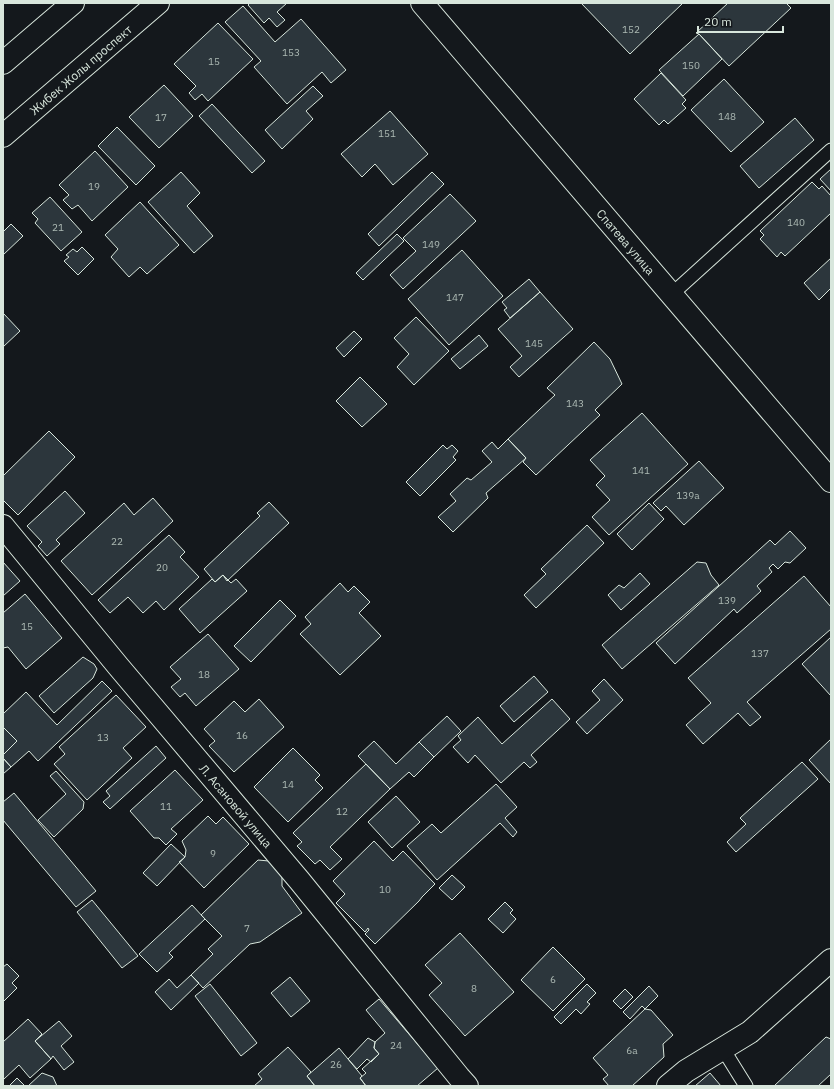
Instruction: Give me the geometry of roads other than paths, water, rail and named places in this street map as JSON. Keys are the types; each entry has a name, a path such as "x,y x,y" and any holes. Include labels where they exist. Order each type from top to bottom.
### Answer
{"main road":[{"path":"3,64 73,3"},
{"name":"Жибек Жолы проспект","path":"3,136 158,3"},
{"name":"Спатева улица","path":"422,3 831,481"},
{"name":"Л. Асановой улица","path":"3,526 118,666 299,880 459,1083"},
{"path":"668,1086 686,1071 750,1032 831,960"}],"lane":[{"path":"672,294 831,150"},
{"path":"723,1049 746,1086"}]}
